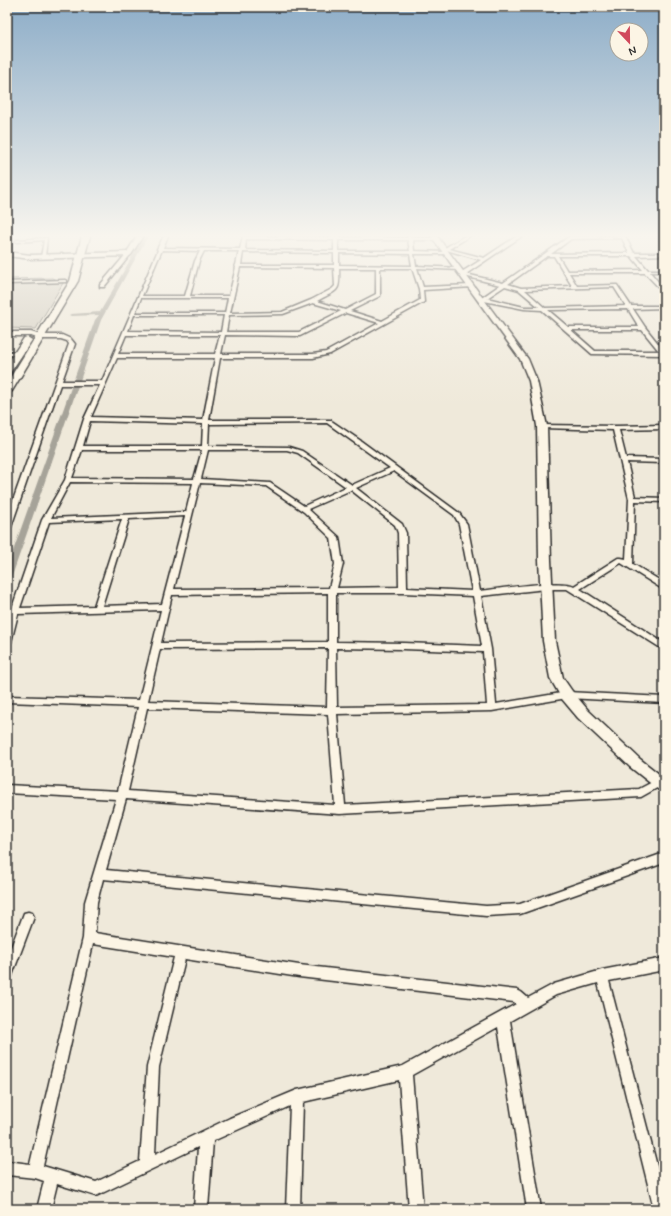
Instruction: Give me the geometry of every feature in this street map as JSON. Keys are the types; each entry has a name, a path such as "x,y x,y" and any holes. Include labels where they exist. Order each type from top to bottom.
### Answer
{"highway":[{"path":"7,391 58,293"},
{"path":"7,371 18,354 35,335 66,293"}],"main road":[{"path":"477,293 524,359 533,381 542,426 546,586 552,660 558,678 567,695 583,714 635,763 662,784"}],"street":[{"path":"7,642 15,611 46,520 68,480 87,419 104,384 141,293"},
{"path":"35,1171 89,938 91,902 122,795 165,607 205,449 206,422 218,355 233,293"},
{"path":"133,314 283,313 328,293"},
{"path":"125,333 300,334 378,295 378,293"},
{"path":"115,356 313,356 328,353 422,301 421,293"},
{"path":"483,300 493,293"},
{"path":"525,293 594,353 664,353"},
{"path":"620,293 643,328 664,353"},
{"path":"139,297 232,297"},
{"path":"313,300 383,323"},
{"path":"483,300 524,308 545,309 664,307"},
{"path":"568,329 643,328"},
{"path":"7,334 62,336 69,340 72,344 7,527"},
{"path":"7,354 18,354"},
{"path":"58,383 82,382 104,384"},
{"path":"87,419 206,422 328,421 395,468 457,514 463,524 486,649 492,708"},
{"path":"542,426 664,428"},
{"path":"616,428 632,500 629,565"},
{"path":"79,448 287,448 300,452 352,488 398,524 402,533 402,590"},
{"path":"624,460 664,461"},
{"path":"303,509 395,468"},
{"path":"68,480 197,481 268,484 303,509 335,537 339,564 332,591 332,711 340,810"},
{"path":"632,500 664,500"},
{"path":"46,520 188,514"},
{"path":"97,609 126,516"},
{"path":"574,589 621,560 664,587"},
{"path":"169,592 402,590 476,594 546,586 569,586 664,647"},
{"path":"15,611 165,607"},
{"path":"156,646 333,645 442,646 486,649"},
{"path":"7,699 332,711 492,708 567,695 664,700"},
{"path":"7,789 122,795 340,810 641,792 662,784"},
{"path":"99,874 486,911 520,909 664,858"},
{"path":"7,974 28,917"},
{"path":"89,938 299,971 517,996 526,1005"},
{"path":"147,1165 153,1067 181,952"},
{"path":"7,1168 35,1171 96,1189 234,1123 297,1097 406,1072 554,990 602,976 664,964"},
{"path":"602,976 660,1209"},
{"path":"503,1018 534,1209"},
{"path":"406,1072 416,1209"},
{"path":"293,1209 297,1097"},
{"path":"201,1209 206,1137"},
{"path":"44,1209 52,1176"}],"shaded area":[{"path":"7,293 57,293 36,329 7,328"}],"waterway":[{"path":"102,313 114,293"},
{"path":"7,579 98,320 102,313"},
{"path":"71,315 102,313"}]}
